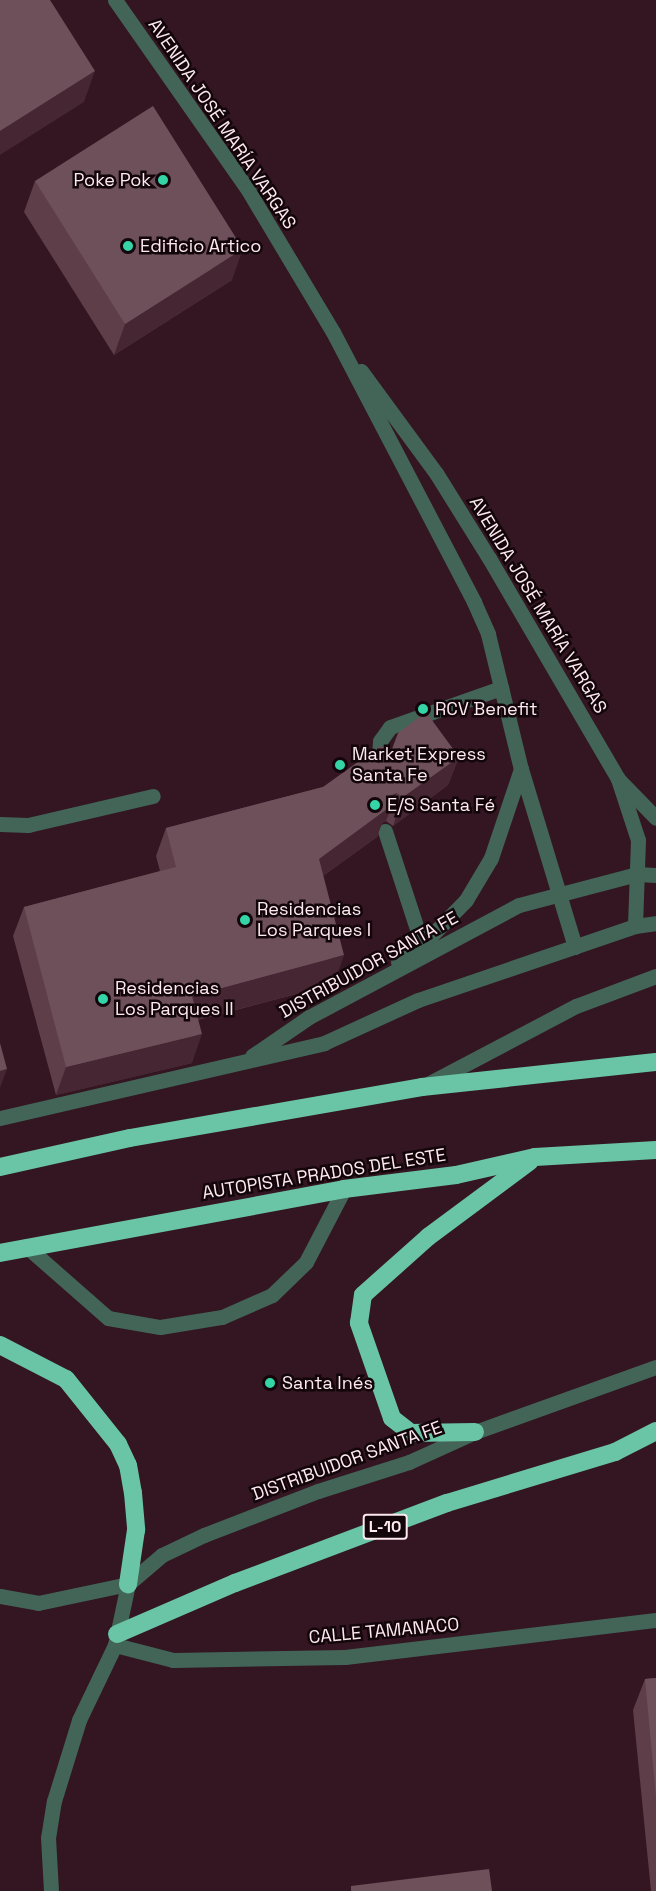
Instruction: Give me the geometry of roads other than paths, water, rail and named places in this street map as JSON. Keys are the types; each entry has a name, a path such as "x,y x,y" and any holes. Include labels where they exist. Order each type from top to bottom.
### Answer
{"highway":[{"path":"0,1167 130,1138 422,1088 656,1062"},
{"name":"AUTOPISTA PRADOS DEL ESTE","path":"0,1253 26,1246 344,1189 456,1175 535,1156 656,1150"},
{"path":"475,1432 411,1433 392,1418 359,1323 363,1295 428,1238 535,1156"},
{"path":"0,1345 66,1378 118,1444 128,1465 136,1530 128,1584"},
{"name":"L-10","path":"116,1640 235,1583 436,1507 615,1452 656,1431"}],"street":[{"name":"AVENIDA JOSÉ MARÍA VARGAS","path":"115,0 248,190 333,332 474,602 488,634 521,769 575,947"},
{"name":"AVENIDA JOSÉ MARÍA VARGAS","path":"333,332 436,473 548,654 618,779 638,840 635,927"},
{"path":"377,769 380,741 390,727 501,688"},
{"path":"357,992 422,944 466,900 490,858 521,769"},
{"path":"618,779 656,818"},
{"path":"0,824 28,825 153,796"},
{"path":"385,831 422,944"},
{"name":"DISTRIBUIDOR SANTA FE","path":"245,1061 309,1017 519,905 637,874 656,875"},
{"path":"0,1119 324,1043 418,1000 635,927 656,923"},
{"path":"422,1088 576,1006 656,976"},
{"path":"26,1246 108,1318 159,1327 222,1317 272,1295 306,1262 344,1189"},
{"name":"DISTRIBUIDOR SANTA FE","path":"128,1584 162,1555 204,1535 318,1491 409,1462 475,1432 656,1367"},
{"path":"0,1596 38,1603 128,1584 116,1640 79,1720 54,1801 48,1838 51,1891"},
{"name":"CALLE TAMANACO","path":"116,1640 173,1660 345,1658 656,1620"}],"place":[{"name":"Poke Pok","path":"163,180"},
{"name":"Edificio Artico","path":"128,246"},
{"name":"RCV Benefit","path":"423,709"},
{"name":"Market Express Santa Fe","path":"340,765"},
{"name":"E/S Santa Fé","path":"375,805"},
{"name":"Residencias Los Parques I","path":"245,920"},
{"name":"Residencias Los Parques II","path":"103,999"},
{"name":"Santa Inés","path":"270,1383"}]}
